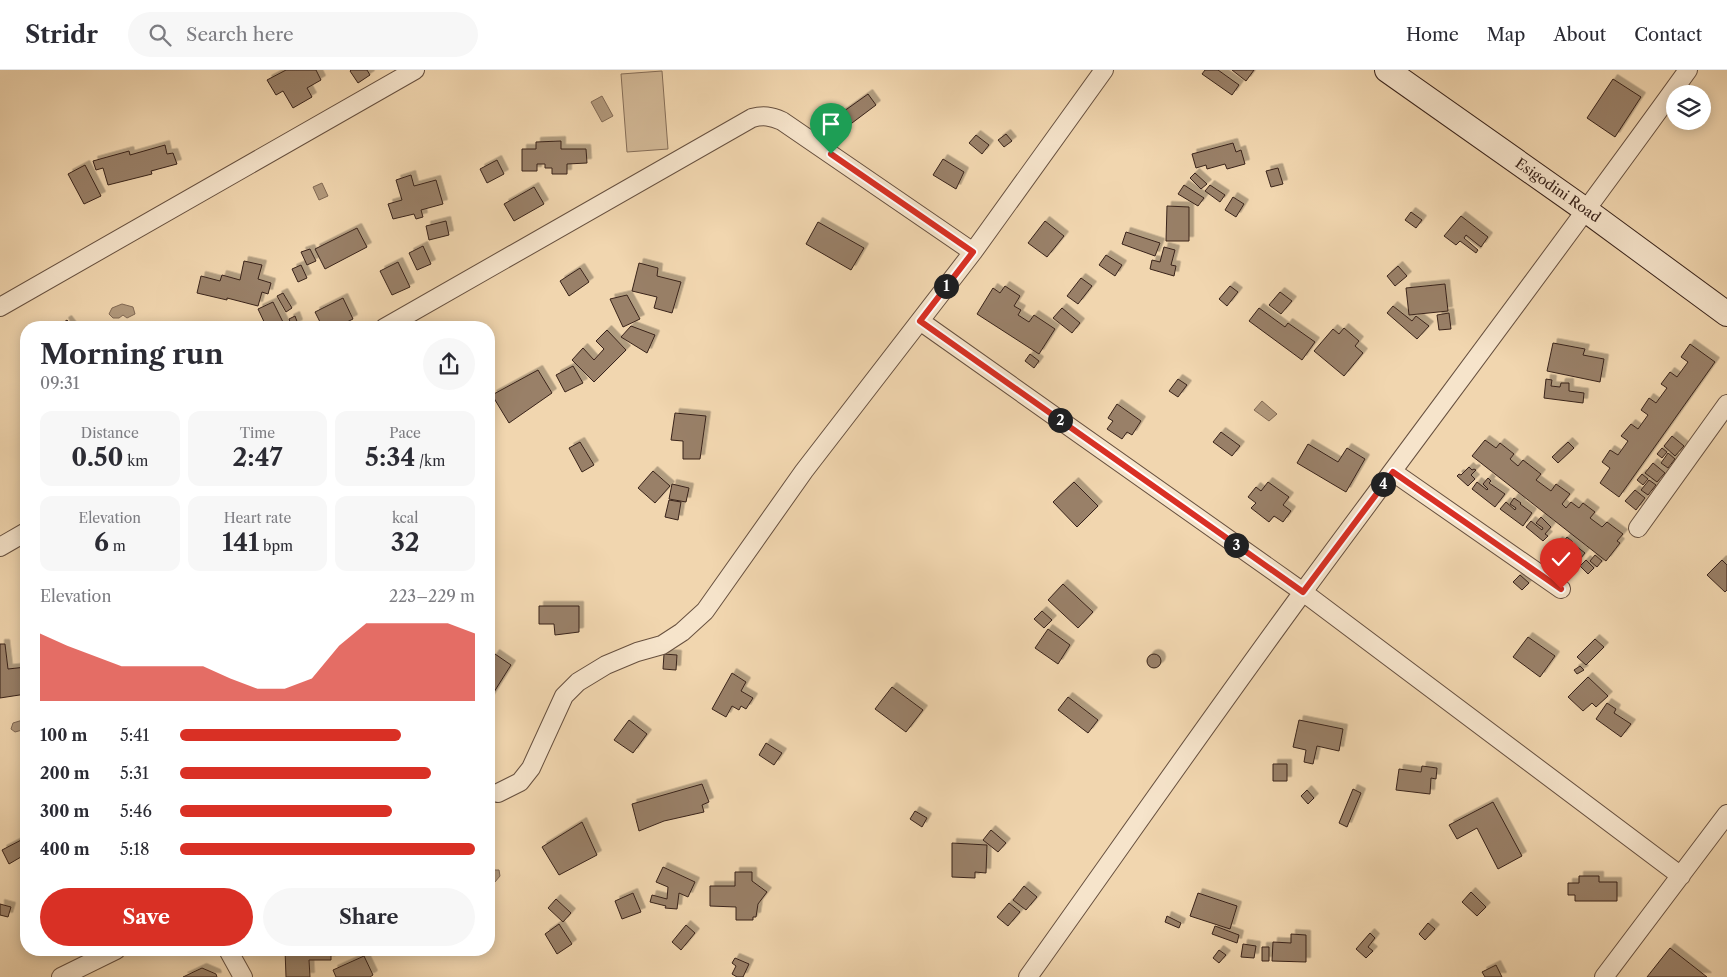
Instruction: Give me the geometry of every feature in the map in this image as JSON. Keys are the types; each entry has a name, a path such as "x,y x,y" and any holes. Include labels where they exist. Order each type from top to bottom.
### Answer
{"main road":[{"name":"Esigodini Road","path":"1386,70 1587,210 1727,314"}],"street":[{"path":"0,307 415,70"},
{"path":"498,793 520,782 531,768 564,696 578,682 606,665 662,644 682,632 705,611 804,471 973,252 1104,70"},
{"path":"1036,974 1147,808 1303,592 1587,210 1688,70"},
{"path":"396,321 752,118 762,115 782,121 973,252"},
{"path":"920,321 1303,592 1681,876"},
{"path":"1638,528 1727,404"},
{"path":"1393,472 1561,589"},
{"path":"1,545 20,535"},
{"path":"1604,977 1727,814"},
{"path":"61,977 104,956"},
{"path":"231,956 243,977"}],"shaded area":[{"path":"662,71 668,149 627,152 621,74"},
{"path":"602,96 613,116 602,122 591,102"},
{"path":"322,183 328,196 319,200 313,187"},
{"path":"122,304 133,307 135,314 127,318 123,315 119,318 113,318 109,314 112,308"},
{"path":"1262,401 1277,414 1269,421 1254,410"},
{"path":"20,721 20,731 15,732 11,729 13,723"},
{"path":"495,870 499,870 500,876 495,882"}],"building":[{"path":"286,70 316,70 321,80 307,88 312,97 293,108 283,91 276,95 267,80"},
{"path":"351,70 367,70 370,75 358,83"},
{"path":"1205,70 1218,70 1239,85 1232,95 1202,74"},
{"path":"1232,70 1254,70 1246,81"},
{"path":"1613,79 1641,97 1615,137 1587,118"},
{"path":"868,94 876,105 848,126 840,114"},
{"path":"1006,134 1012,141 1004,147 998,140"},
{"path":"976,135 989,145 982,154 969,143"},
{"path":"561,141 561,149 586,149 587,163 567,164 567,174 552,174 552,168 545,168 545,164 537,164 537,171 522,171 522,149 536,149 536,142"},
{"path":"1233,143 1236,152 1241,150 1245,164 1227,169 1225,164 1207,169 1206,165 1196,168 1192,154"},
{"path":"165,145 167,154 173,153 177,164 151,171 152,174 108,185 103,168 96,170 93,161 129,151 130,155"},
{"path":"943,159 964,172 956,189 933,175"},
{"path":"497,160 504,174 487,183 480,169"},
{"path":"85,165 101,196 84,204 68,174"},
{"path":"1278,168 1283,184 1271,187 1266,171"},
{"path":"1195,173 1207,184 1201,189 1190,178"},
{"path":"411,175 414,186 436,180 443,204 421,210 423,217 416,219 414,214 393,219 388,204 402,200 396,180"},
{"path":"1184,185 1204,198 1198,206 1178,194"},
{"path":"1210,185 1225,195 1220,202 1205,191"},
{"path":"534,187 544,204 514,221 504,204"},
{"path":"1233,197 1244,204 1236,217 1225,210"},
{"path":"1167,206 1189,207 1189,241 1166,241"},
{"path":"1411,212 1422,220 1416,228 1405,220"},
{"path":"1461,216 1488,237 1481,247 1466,235 1464,238 1478,250 1476,253 1460,241 1456,245 1444,236"},
{"path":"446,221 449,235 429,240 426,226"},
{"path":"1045,221 1064,236 1047,257 1028,243"},
{"path":"818,222 864,248 851,270 806,244"},
{"path":"357,228 367,247 325,269 315,249"},
{"path":"1126,232 1160,243 1155,256 1122,244"},
{"path":"423,246 431,264 417,270 409,253"},
{"path":"1164,247 1175,250 1171,265 1176,266 1174,276 1150,269 1152,260 1160,262"},
{"path":"310,249 316,261 307,265 301,252"},
{"path":"1106,255 1122,265 1115,276 1099,265"},
{"path":"244,261 262,265 258,279 271,283 268,294 262,292 258,306 197,293 201,276 220,281 222,275 240,280"},
{"path":"398,262 410,287 392,295 380,271"},
{"path":"639,263 658,268 657,276 681,282 672,313 654,308 657,297 632,291"},
{"path":"301,265 307,278 298,282 292,269"},
{"path":"1398,266 1407,276 1395,286 1387,276"},
{"path":"580,268 589,282 569,296 560,281"},
{"path":"1081,278 1092,286 1078,304 1067,296"},
{"path":"1445,284 1448,311 1409,315 1406,288"},
{"path":"1005,286 1020,296 1014,306 1021,310 1018,315 1029,322 1034,315 1055,329 1039,354 977,314 993,288 1000,293"},
{"path":"1230,286 1238,292 1227,306 1219,299"},
{"path":"1280,292 1292,301 1281,314 1269,305"},
{"path":"283,293 292,308 286,312 277,296"},
{"path":"627,295 640,319 623,327 610,299"},
{"path":"343,298 353,319 349,321 320,321 315,312"},
{"path":"273,302 282,321 264,321 258,309"},
{"path":"1393,306 1412,321 1416,316 1429,326 1417,339 1387,313"},
{"path":"1062,308 1080,323 1072,333 1053,318"},
{"path":"1259,308 1285,327 1288,323 1315,342 1302,360 1249,321"},
{"path":"1449,313 1451,329 1439,330 1437,315"},
{"path":"295,316 297,321 290,321 289,319"},
{"path":"631,326 655,335 647,353 621,337"},
{"path":"1344,328 1359,341 1355,346 1363,353 1344,376 1314,351 1333,329 1339,334"},
{"path":"607,330 626,350 594,382 572,360 583,348 594,360 604,349 596,341"},
{"path":"1553,343 1585,349 1583,355 1604,359 1600,382 1547,371"},
{"path":"1690,344 1715,362 1619,497 1600,483 1610,468 1602,462 1610,450 1618,455 1628,441 1621,436 1631,424 1638,429 1648,415 1641,410 1649,398 1656,403 1667,388 1661,384 1670,372 1677,377 1688,362 1681,357"},
{"path":"1030,354 1039,361 1034,368 1025,361"},
{"path":"573,366 583,383 565,392 556,375"},
{"path":"538,370 552,393 509,423 495,400 495,393"},
{"path":"1178,379 1187,385 1178,397 1169,391"},
{"path":"1546,379 1552,380 1551,386 1560,387 1561,383 1569,383 1569,391 1584,393 1583,403 1544,398"},
{"path":"1117,404 1141,421 1132,435 1127,432 1122,439 1107,429 1113,421 1108,418"},
{"path":"675,413 706,416 700,459 683,459 683,441 671,440"},
{"path":"1221,432 1240,446 1232,456 1213,442"},
{"path":"1672,436 1684,446 1675,456 1664,446"},
{"path":"1485,440 1496,448 1500,443 1514,454 1510,459 1518,466 1523,460 1541,474 1536,480 1551,491 1556,484 1570,494 1562,504 1566,508 1571,502 1579,508 1583,503 1595,512 1590,518 1602,527 1607,522 1623,534 1617,541 1620,543 1606,561 1472,456"},
{"path":"580,442 594,465 582,472 569,448"},
{"path":"1568,442 1574,448 1558,463 1552,457"},
{"path":"1308,444 1338,462 1347,448 1365,459 1346,492 1297,463"},
{"path":"1662,448 1667,452 1662,458 1657,454"},
{"path":"1668,453 1675,459 1668,468 1661,463"},
{"path":"1653,463 1665,473 1657,482 1645,473"},
{"path":"1469,467 1472,470 1476,470 1471,475 1475,479 1468,486 1457,476 1461,475"},
{"path":"653,471 670,486 655,503 638,488"},
{"path":"1642,474 1648,479 1643,485 1637,480"},
{"path":"1488,478 1491,481 1489,483 1505,494 1495,507 1472,489 1477,482 1487,490 1483,484"},
{"path":"1649,480 1656,485 1648,495 1641,490"},
{"path":"1074,482 1098,506 1077,527 1053,502"},
{"path":"1268,482 1289,497 1283,505 1291,511 1283,522 1274,516 1269,522 1251,508 1256,503 1248,497 1256,487 1261,491"},
{"path":"672,484 689,488 686,502 669,499"},
{"path":"1635,490 1645,498 1636,510 1625,501"},
{"path":"1514,498 1532,513 1523,526 1500,509 1506,502 1515,510 1516,508 1510,504"},
{"path":"669,500 681,502 678,520 665,517"},
{"path":"1541,517 1551,527 1545,534 1548,536 1543,541 1526,527 1531,521 1542,530 1543,528 1536,523"},
{"path":"1567,537 1585,553 1576,564 1553,547 1558,541 1568,549 1570,547 1563,542"},
{"path":"1595,555 1602,561 1597,567 1590,561"},
{"path":"1586,560 1594,568 1588,574 1580,566"},
{"path":"1722,560 1727,565 1727,590 1725,592 1707,575"},
{"path":"1520,575 1529,583 1522,590 1513,582"},
{"path":"1063,584 1093,612 1078,628 1048,600"},
{"path":"539,606 579,606 579,632 555,635 554,624 539,624"},
{"path":"1042,611 1052,620 1044,628 1034,619"},
{"path":"1048,629 1070,645 1058,664 1035,648"},
{"path":"1528,637 1555,656 1540,677 1513,657"},
{"path":"1595,639 1604,647 1586,665 1577,657"},
{"path":"0,644 5,644 8,669 20,668 20,695 0,698"},
{"path":"495,654 511,665 495,690"},
{"path":"664,654 677,655 676,670 663,669"},
{"path":"1151,654 1157,654 1161,661 1157,668 1151,668 1147,664 1147,658"},
{"path":"1580,666 1584,670 1577,674 1574,670"},
{"path":"732,673 746,682 741,691 753,698 746,709 741,706 739,710 732,706 726,717 712,709"},
{"path":"1588,677 1608,696 1596,707 1592,703 1583,711 1568,697"},
{"path":"892,687 923,710 906,732 875,709"},
{"path":"1068,697 1098,720 1088,733 1058,710"},
{"path":"1607,703 1616,709 1614,713 1631,724 1621,737 1596,719"},
{"path":"629,720 647,734 633,753 614,740"},
{"path":"1299,720 1343,729 1339,751 1317,746 1313,764 1304,762 1306,750 1293,747"},
{"path":"766,743 782,753 774,765 759,755"},
{"path":"1273,764 1287,764 1287,781 1273,781"},
{"path":"1422,766 1437,768 1436,779 1431,778 1430,794 1396,790 1399,769 1421,772"},
{"path":"702,784 709,802 702,805 704,812 664,821 639,831 632,804"},
{"path":"1353,789 1361,793 1347,827 1339,823"},
{"path":"1307,790 1314,798 1308,804 1301,796"},
{"path":"1493,802 1522,856 1498,869 1477,828 1457,839 1449,825"},
{"path":"915,811 927,818 922,827 910,819"},
{"path":"582,822 597,855 559,875 542,847"},
{"path":"991,830 1006,843 998,852 983,840"},
{"path":"20,841 20,858 9,864 2,850"},
{"path":"952,843 987,845 986,873 975,872 975,878 952,877"},
{"path":"663,867 695,882 688,897 679,893 677,909 665,908 666,906 650,902 652,895 667,899 668,887 656,882"},
{"path":"735,872 752,872 752,881 767,892 758,904 756,917 753,917 753,920 736,920 736,907 710,906 710,886 735,886"},
{"path":"1579,876 1599,876 1599,882 1617,882 1617,901 1575,901 1575,895 1568,895 1568,883 1579,883"},
{"path":"1024,886 1037,897 1026,910 1013,900"},
{"path":"1471,892 1486,907 1477,916 1462,902"},
{"path":"633,893 641,912 622,919 615,901"},
{"path":"1198,893 1237,906 1230,929 1190,916"},
{"path":"556,899 571,913 563,922 548,908"},
{"path":"1009,903 1020,912 1008,926 997,917"},
{"path":"0,904 11,907 8,917 0,915"},
{"path":"1167,916 1181,923 1179,928 1165,922"},
{"path":"1428,923 1435,929 1425,940 1419,934"},
{"path":"559,924 572,944 557,954 545,934"},
{"path":"686,925 695,933 681,950 672,942"},
{"path":"1215,926 1239,935 1237,943 1212,934"},
{"path":"1370,933 1375,938 1368,947 1373,951 1366,958 1356,949"},
{"path":"1291,934 1306,935 1306,962 1272,961 1273,942 1291,943"},
{"path":"1243,944 1256,946 1254,958 1241,957"},
{"path":"1262,947 1269,947 1269,961 1262,961"},
{"path":"1670,948 1707,977 1647,977"},
{"path":"1219,950 1226,955 1219,963 1213,958"},
{"path":"285,956 331,956 331,960 309,960 310,977 286,977"},
{"path":"364,956 373,975 370,977 336,977 333,970"},
{"path":"735,958 749,964 743,977 737,977 732,974 736,966 732,963"},
{"path":"1496,965 1502,977 1485,977 1482,972"},
{"path":"202,968 216,974 217,977 183,977"}],"route":[{"path":"831,154 973,252 920,321 1303,592 1393,472 1561,589"}]}
